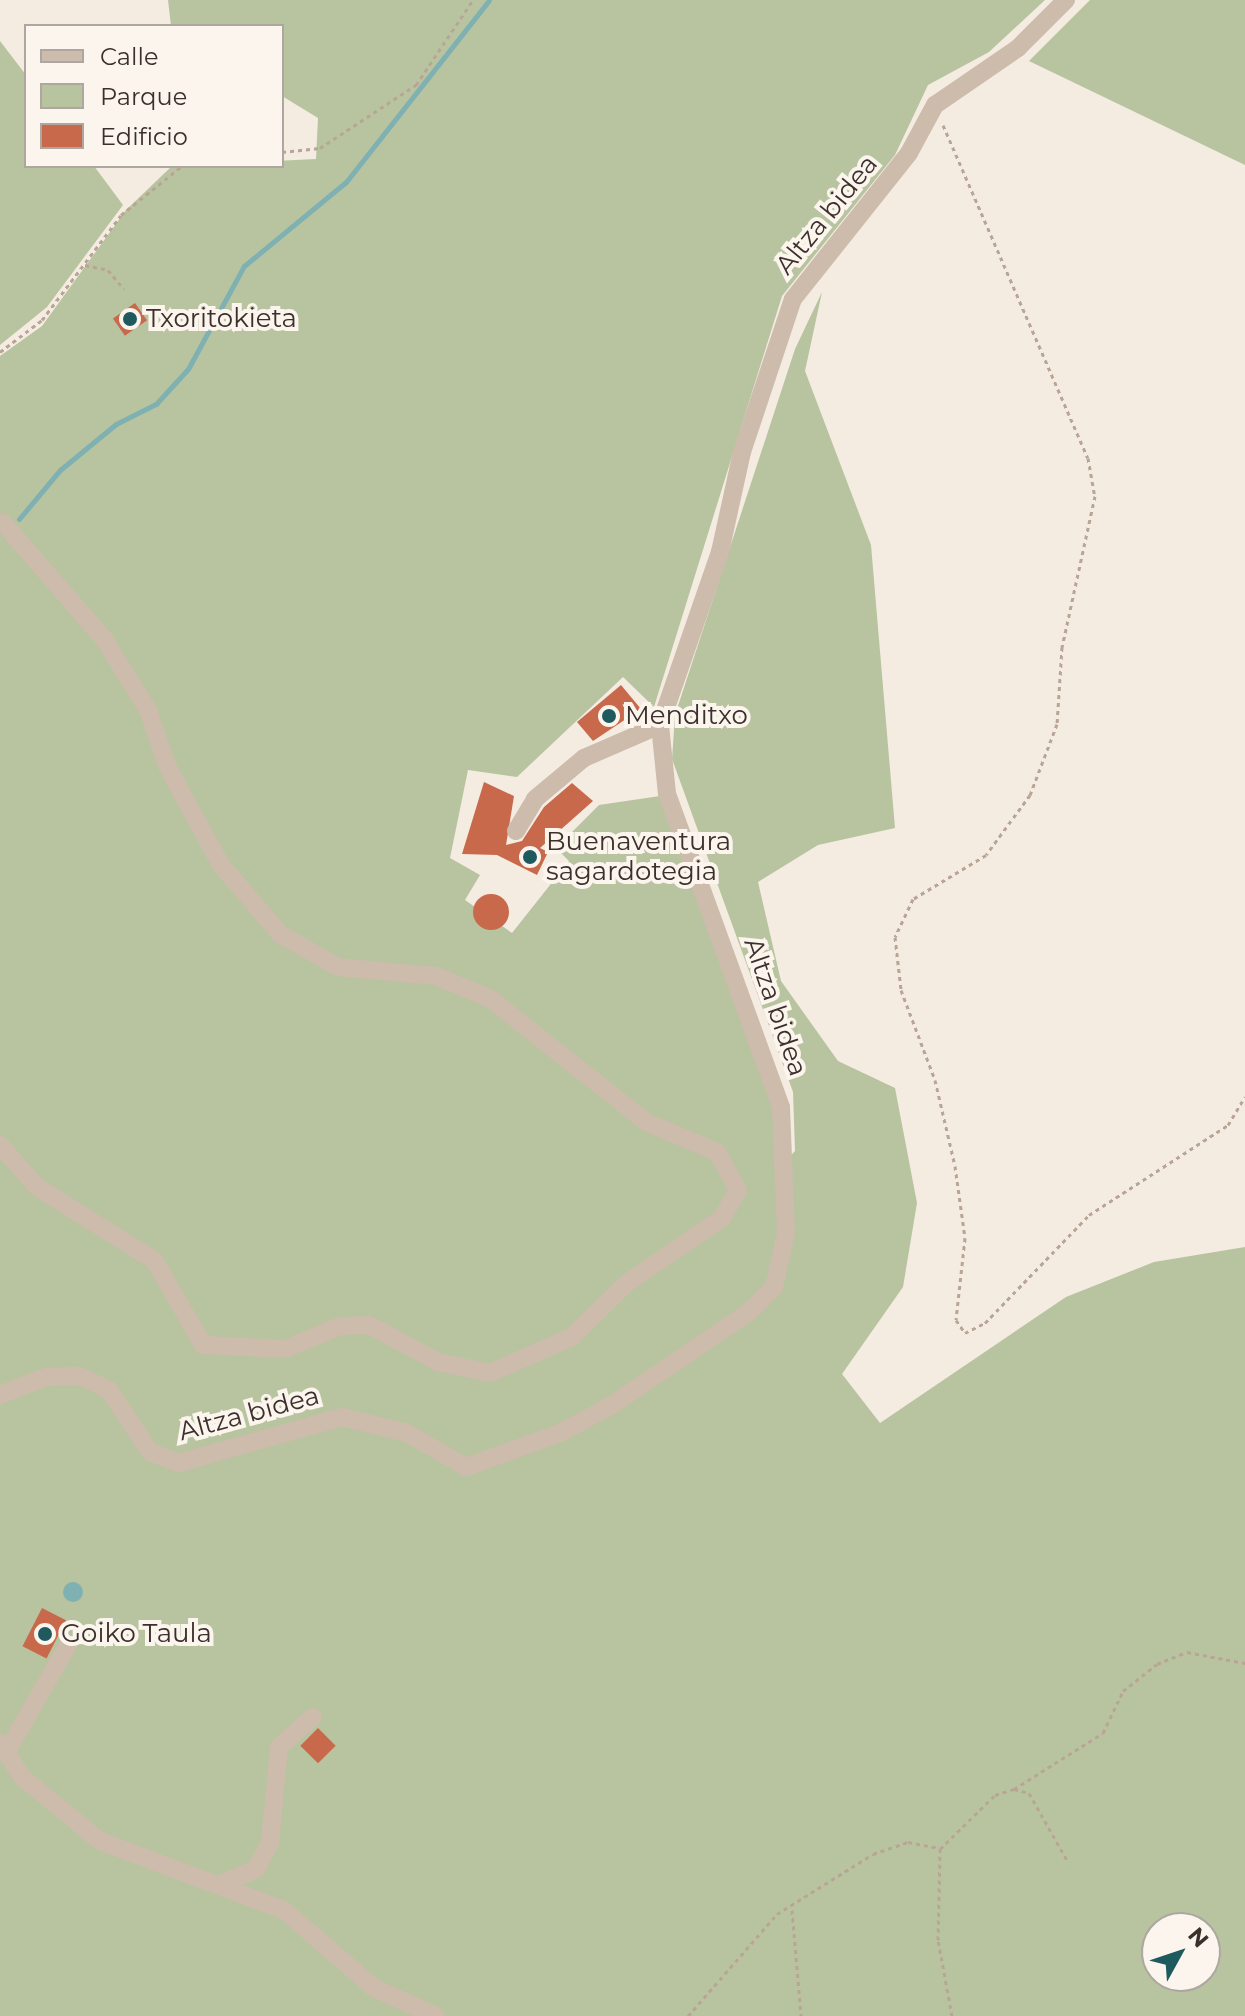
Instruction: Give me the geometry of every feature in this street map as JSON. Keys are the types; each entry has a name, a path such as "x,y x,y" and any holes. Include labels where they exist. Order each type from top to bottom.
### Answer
{"street":[{"name":"Altza bidea","path":"0,1395 46,1377 80,1376 109,1390 150,1452 179,1463 342,1417 407,1433 466,1467 560,1433 612,1405 766,1295 786,1233 781,1107 667,794 660,725 720,552 742,452 793,299 909,153 935,105 1018,48 1066,0"},
{"path":"0,1145 37,1187 154,1260 203,1345 285,1349 340,1326 369,1325 438,1362 490,1373 572,1337 627,1283 722,1218 738,1190 717,1152 646,1122 491,999 436,976 338,967 280,934 221,865 167,766 148,710 104,639 3,523"},
{"path":"516,831 535,799 584,758 660,725"},
{"path":"68,1645 3,1748 22,1777 100,1841 143,1863 219,1885 284,1910 374,1988 436,2016"},
{"path":"219,1885 256,1869 270,1843 279,1747 313,1717"}],"path":[{"path":"284,152 320,148 416,85 473,0"},
{"path":"935,105 1088,458 1095,496 1062,647 1057,724 1030,795 986,855 913,899 895,937 901,990 935,1080 955,1166 965,1238 956,1320 965,1333 985,1323 1089,1215 1228,1125 1245,1097"},
{"path":"0,352 42,320 121,215 180,168"},
{"path":"85,265 108,270 124,289"},
{"path":"952,2016 938,1940 940,1849 995,1795 1014,1789 1103,1733 1123,1691 1157,1664 1187,1652 1245,1663"},
{"path":"1014,1789 1029,1793 1068,1862"},
{"path":"688,2016 758,1928 792,1910 873,1854 908,1842 940,1849"},
{"path":"792,1910 801,2016"}],"green space":[{"path":"168,0 1045,0 989,52 928,85 895,155 782,296 654,707 623,677 517,777 468,770 450,858 480,875 465,900 512,933 569,861 556,848 599,805 660,796 774,1107 779,1167 795,1151 793,1092 672,759 675,715 795,349 822,292 805,371 871,545 895,828 818,845 758,882 781,981 838,1061 895,1088 917,1203 903,1287 842,1374 880,1423 1066,1297 1154,1262 1245,1247 1245,2016 0,2016 0,356 42,326 126,210 170,168 284,168 284,161 316,159 318,118 284,97 284,24 171,24"},
{"path":"1090,0 1245,0 1245,165 1029,61"},
{"path":"0,41 24,72 24,168 95,168 123,205 47,307 0,345"}],"water":[{"path":"73,1582 80,1585 83,1592 80,1599 73,1602 66,1599 63,1592 66,1585"}],"building":[{"name":"Txoritokieta","path":"135,303 147,320 125,336 113,318"},
{"name":"Menditxo","path":"621,685 641,709 593,741 577,722"},
{"path":"484,782 514,796 506,845 522,841 544,807 572,783 593,801 540,848 548,852 537,875 497,855 462,854"},
{"path":"491,894 504,899 509,912 504,925 491,930 478,925 473,912 478,899"},
{"name":"Goiko Taula","path":"42,1608 66,1620 47,1659 22,1646"},
{"path":"318,1728 336,1746 318,1763 300,1746"}],"waterway":[{"path":"19,519 60,470 116,424 156,404 188,369 244,266 346,182 489,0"}],"place":[{"name":"Txoritokieta","path":"130,319"},
{"name":"Menditxo","path":"609,716"},
{"name":"Buenaventura sagardotegia","path":"530,857"},
{"name":"Goiko Taula","path":"45,1634"}]}
